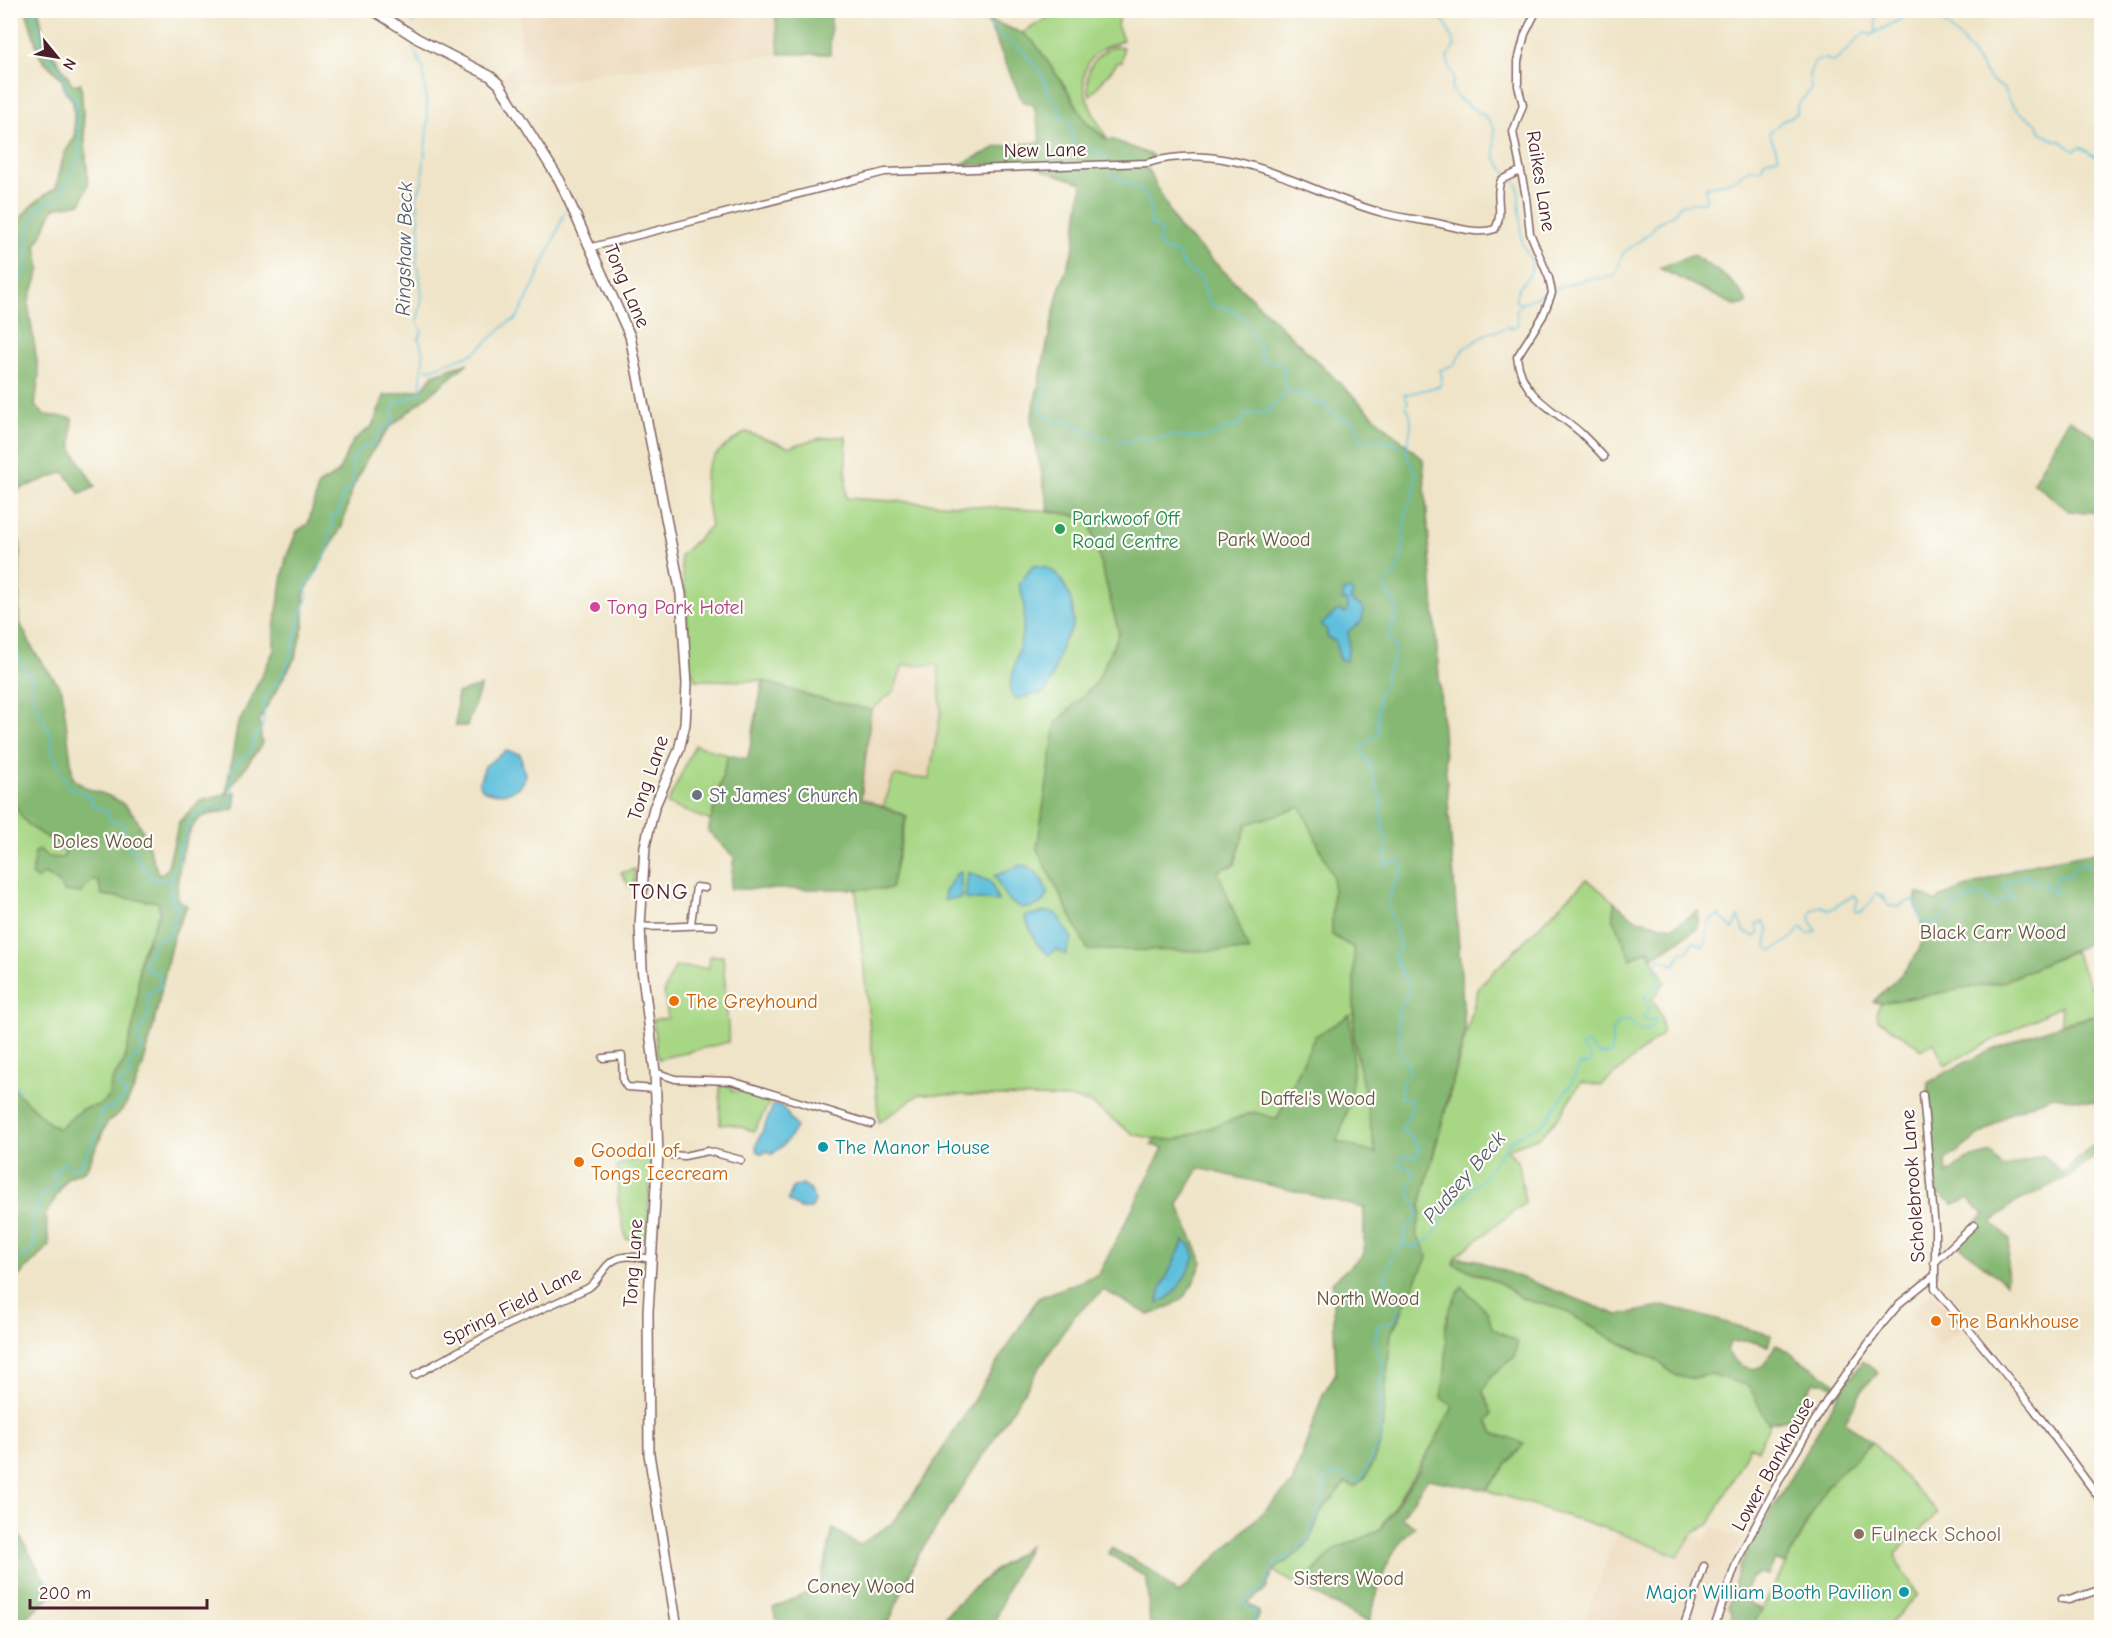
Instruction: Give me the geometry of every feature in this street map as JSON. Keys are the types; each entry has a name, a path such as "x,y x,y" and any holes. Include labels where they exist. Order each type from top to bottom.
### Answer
{"street":[{"name":"Tong Lane","path":"373,10 418,39 490,76 499,84 560,181 630,336 636,356 681,594 687,684 685,724 680,750 654,808 647,838 642,865 639,926 655,1072 658,1154 648,1311 649,1454 677,1628"},
{"name":"Raikes Lane","path":"1537,10 1525,34 1518,61 1518,86 1522,105 1513,132 1530,233 1551,289 1543,316 1517,357 1519,374 1526,387 1542,403 1581,433 1604,457"},
{"name":"New Lane","path":"591,247 885,172 1113,165 1147,163 1179,155 1223,157 1383,213 1488,232 1496,228 1499,213 1496,192 1501,180 1520,171"},
{"path":"691,924 696,886 705,888"},
{"path":"639,926 662,929 691,924 714,926"},
{"path":"603,1058 622,1056 623,1081 627,1087 656,1089"},
{"path":"655,1072 675,1078 721,1080 871,1124"},
{"name":"Scholebrook Lane","path":"1923,1095 1935,1228 1934,1263 1938,1294 2006,1373 2102,1502"},
{"path":"658,1154 684,1156 708,1151 741,1160"},
{"path":"1934,1263 1974,1225"},
{"name":"Spring Field Lane","path":"415,1375 505,1326 588,1288 596,1282 609,1264 620,1256 652,1259"},
{"name":"Lower Bankhouse","path":"1714,1628 1737,1561 1781,1477 1839,1383 1889,1316 1935,1275"},
{"path":"1683,1628 1704,1566"},
{"path":"2062,1599 2069,1600 2099,1590 2102,1598"}],"shaded area":[{"path":"520,11 775,11 779,54 605,72 549,84 521,82 511,92 501,78 520,60"},
{"path":"938,664 941,711 929,779 883,806 907,816 891,889 861,799 871,710 894,691 903,665"},
{"name":"The Bankhouse","path":"1932,1292 1963,1329 1939,1346 1908,1312"},
{"path":"1714,1526 1742,1539 1734,1556 1741,1563 1728,1607 1732,1612 1732,1627 1582,1628 1617,1532 1678,1556 1692,1534 1704,1541"}],"green space":[{"path":"26,11 39,11 45,42 73,85 81,83 88,184 81,203 54,208 36,246 40,269 28,303 39,375 35,406 45,415 72,418 72,449 95,487 80,494 64,472 11,492 11,495 10,273 15,266 14,239 16,229 26,211 56,188 64,154 75,137 73,101 65,91 62,79 40,57"},
{"path":"775,11 831,11 830,54 779,54"},
{"path":"1058,11 1121,11 1117,25 1123,40 1098,52 1089,62 1085,72 1086,96 1108,140 1086,122 1068,91 1034,42 1022,33"},
{"name":"Park Wood","path":"987,19 1022,33 1034,42 1068,91 1086,122 1107,140 1114,140 1153,156 1147,168 1178,227 1379,421 1423,459 1465,1031 1420,1205 1421,1213 1416,1235 1425,1248 1427,1258 1391,1333 1381,1443 1366,1477 1355,1487 1345,1483 1321,1512 1309,1541 1299,1552 1273,1571 1266,1589 1248,1603 1259,1612 1254,1627 1150,1627 1147,1578 1108,1553 1111,1548 1150,1569 1178,1594 1292,1484 1323,1394 1336,1373 1332,1282 1364,1254 1364,1208 1199,1168 1178,1204 1202,1262 1189,1290 1184,1297 1170,1307 1149,1315 1104,1290 1072,1318 917,1557 889,1622 849,1627 778,1627 773,1608 819,1588 833,1529 859,1545 892,1523 920,1485 1038,1298 1099,1274 1163,1148 1151,1145 1155,1139 1176,1140 1254,1112 1277,1119 1315,1036 1350,1015 1353,1052 1351,1089 1337,1141 1376,1154 1354,1040 1354,948 1332,935 1333,877 1301,807 1247,824 1234,864 1218,871 1249,951 1088,950 1037,849 1056,723 1097,682 1119,633 1089,518 1049,511 1031,420 1058,293 1074,247 1082,183 1042,170 1041,164 960,165 997,147 1041,142 1034,105 1022,101"},
{"path":"1116,46 1123,47 1122,62 1118,62 1090,96 1088,79 1091,65 1101,54"},
{"path":"1693,255 1731,282 1744,296 1747,304 1736,306 1659,268"},
{"path":"468,363 389,428 368,457 353,487 342,526 304,594 304,624 295,658 259,720 262,744 226,794 237,727 274,650 274,628 286,558 297,531 308,524 319,484 337,474 353,441 373,425 384,396 422,389 433,375"},
{"path":"2069,419 2101,441 2101,513 2069,511 2033,482"},
{"name":"Daffel's Wood","path":"746,432 789,447 816,439 846,436 846,498 1049,511 1089,518 1119,633 1097,681 1056,725 1038,851 1088,950 1217,870 1235,865 1246,823 1301,807 1333,873 1332,934 1357,946 1354,1034 1376,1155 1254,1112 1176,1140 1155,1139 1133,1134 1090,1103 1070,1098 920,1094 879,1122 856,889 891,888 907,816 883,807 894,776 929,779 941,711 938,665 903,665 894,691 871,710 813,697 763,681 696,680 689,667 686,597 680,556 711,526 706,493 706,470 718,452"},
{"name":"Doles Wood","path":"11,535 20,542 19,621 34,651 62,690 73,778 89,789 125,805 139,822 159,875 167,870 179,822 201,800 236,792 234,809 202,817 190,831 186,842 177,890 178,899 187,906 174,935 151,1037 133,1091 122,1110 108,1121 86,1170 67,1178 46,1214 49,1246 11,1284 11,1087 50,1124 59,1129 82,1109 100,1105 108,1098 112,1080 124,1062 136,1014 140,958 160,911 158,902 102,895 98,880 92,880 81,893 64,891 57,881 44,874 37,879 32,876 35,852 40,850 48,857 63,858 65,852 55,842 27,823 12,799"},
{"path":"763,681 813,697 871,710 861,798 906,816 891,889 730,889 734,857 708,831 728,755 747,759"},
{"path":"481,686 467,726 456,726 457,693"},
{"path":"695,745 728,755 711,821 667,804"},
{"path":"10,782 15,802 26,821 66,852 63,858 48,857 40,850 44,874 57,881 64,891 84,887 92,880 98,880 102,895 158,902 160,911 140,957 136,1014 124,1062 112,1080 108,1098 100,1105 82,1109 59,1129 50,1124 11,1087"},
{"name":"Black Carr Wood","path":"2101,851 2101,938 2003,982 1881,1003 1873,1002 1904,971 1922,944 1923,928 1916,903 1917,892 1936,902 1941,897 2027,865"},
{"path":"635,869 634,886 629,886 621,873"},
{"path":"1587,879 1614,902 1613,917 1631,959 1648,950 1665,982 1652,999 1662,1017 1662,1034 1601,1086 1581,1082 1561,1114 1540,1137 1507,1149 1519,1164 1525,1203 1456,1256 1454,1264 1500,1283 1523,1299 1564,1310 1610,1338 1655,1359 1676,1376 1693,1378 1711,1374 1749,1386 1760,1404 1774,1413 1758,1450 1750,1446 1710,1524 1692,1534 1678,1556 1617,1532 1486,1490 1523,1444 1446,1423 1379,1531 1335,1549 1300,1586 1273,1571 1299,1552 1309,1541 1321,1512 1345,1483 1386,1366 1391,1333 1400,1317 1425,1248 1416,1235 1421,1213 1420,1205 1479,986"},
{"path":"1614,902 1637,920 1673,927 1698,911 1698,928 1653,957 1648,950 1631,959 1613,917"},
{"path":"2074,951 2091,988 2101,983 2101,1015 2061,1023 2062,1005 1945,1065 1934,1043 1920,1050 1916,1044 1878,1020 1877,1010 1881,1003 2003,982"},
{"path":"709,956 723,956 729,1042 658,1059 653,1020 668,1018 664,991 675,967 709,968"},
{"path":"2101,1015 2101,1103 2053,1096 2012,1112 1946,1160 1947,1175 1965,1160 1991,1153 2003,1168 2043,1155 2062,1173 2101,1138 2101,1152 2066,1178 2011,1205 1992,1223 2010,1239 2006,1283 1958,1245 1984,1214 1968,1199 1954,1205 1941,1195 1936,1196 1928,1083 1968,1061 2012,1042 2057,1026"},
{"path":"720,1083 732,1087 732,1091 739,1092 740,1089 772,1098 754,1131 731,1124 720,1125"},
{"path":"649,1153 652,1155 646,1241 626,1239 618,1202 617,1166"},
{"path":"1456,1257 1476,1260 1618,1315 1666,1306 1771,1335 1768,1346 1750,1341 1730,1342 1727,1351 1738,1363 1753,1369 1765,1363 1776,1344 1836,1383 1834,1387 1824,1382 1814,1382 1788,1419 1768,1423 1749,1386 1711,1374 1693,1378 1676,1376 1655,1359 1610,1338 1564,1310 1523,1299 1500,1283 1454,1264"},
{"name":"Sisters Wood","path":"1462,1286 1488,1313 1492,1328 1518,1342 1514,1357 1492,1375 1483,1391 1492,1414 1487,1422 1494,1433 1524,1444 1486,1490 1427,1479 1401,1518 1415,1526 1397,1546 1390,1558 1380,1583 1369,1623 1300,1586 1335,1549 1379,1531 1418,1472 1453,1407 1442,1398 1446,1360 1446,1319"},
{"path":"1863,1361 1878,1373 1864,1387 1845,1422 1872,1442 1827,1486 1785,1564 1775,1560 1768,1575 1760,1573 1751,1578 1741,1598 1762,1610 1751,1627 1732,1627 1732,1612 1728,1607 1741,1563 1842,1389"},
{"name":"Fulneck School","path":"1872,1442 1938,1513 1895,1554 1918,1595 1886,1627 1751,1628 1827,1486"},
{"path":"10,1518 43,1577 56,1592 13,1628 10,1627"},
{"path":"1029,1546 1008,1587 993,1627 936,1627 979,1583"}],"water":[{"path":"1033,566 1043,566 1051,570 1064,585 1072,605 1073,624 1061,646 1049,686 1045,692 1017,699 1011,694 1010,689 1024,624 1023,597 1019,584"},
{"path":"1350,589 1353,595 1350,600 1363,607 1362,621 1348,631 1349,647 1346,661 1340,660 1335,641 1327,637 1327,630 1321,625 1338,610 1346,613 1348,609 1346,601 1342,600 1344,591"},
{"path":"506,751 520,754 525,775 523,783 514,790 504,793 483,790 479,783 485,766"},
{"path":"1021,865 1034,871 1048,892 1042,902 1032,907 1021,907 1010,901 1003,893 995,876"},
{"path":"961,872 961,898 944,900 945,892 956,874"},
{"path":"968,872 991,882 998,901 965,899"},
{"path":"1046,912 1056,913 1072,939 1065,955 1056,949 1049,955 1037,944 1024,916"},
{"path":"774,1104 782,1106 796,1127 780,1149 772,1154 767,1151 762,1154 757,1151 756,1146"},
{"path":"803,1184 810,1189 815,1201 811,1209 801,1209 788,1200 793,1187"},
{"path":"1184,1241 1191,1246 1195,1257 1176,1290 1171,1296 1158,1303 1160,1291"}],"waterway":[{"name":"Ringshaw Beck","path":"10,288 26,271 29,225 33,223 35,214 45,202 59,200 63,193 61,191 76,166 80,146 76,98 68,93 59,67 41,49 38,24 32,13 36,10"},
{"path":"413,24 410,14 416,10"},
{"path":"967,10 973,17 987,22 994,31 1023,51 1041,72 1052,100 1059,106 1060,117 1071,124 1072,140 1077,147 1094,151 1107,162"},
{"path":"1432,10 1446,24 1455,46 1447,58 1454,80 1451,87 1457,98 1486,117 1494,127 1495,157 1507,174"},
{"path":"1554,289 1579,281 1615,276 1623,253 1651,232 1657,223 1673,215 1680,205 1706,201 1706,187 1735,180 1750,168 1761,170 1764,161 1779,156 1769,133 1781,122 1797,113 1797,106 1811,89 1809,75 1815,61 1826,59 1834,62 1865,33 1871,35 1876,32 1876,10"},
{"path":"1877,32 1915,11 1934,14 1962,40 1991,81 2003,88 2010,103 2037,124 2041,132 2054,140 2060,140 2074,151 2080,147 2102,160"},
{"name":"Ringshaw Beck","path":"10,1263 34,1249 33,1224 30,1217 37,1210 41,1194 58,1185 53,1175 63,1162 70,1168 80,1166 97,1133 100,1112 115,1106 126,1096 126,1092 118,1086 120,1082 130,1078 128,1067 143,1048 137,1037 149,1012 145,995 162,986 157,971 151,973 144,963 157,938 169,938 178,904 176,901 170,902 172,898 169,885 174,868 180,865 178,849 186,836 187,825 194,817 212,807 224,808 234,800 229,782 233,774 230,769 250,752 254,744 253,740 263,726 265,695 277,684 286,670 307,597 306,585 318,571 331,543 328,536 333,525 331,517 338,515 343,495 353,484 353,459 364,446 376,443 382,428 389,426 393,420 392,408 398,402 421,393 423,352 418,339 422,332 417,322 422,298 419,269 416,264 420,235 417,196 422,182 428,119 423,68 413,48"},
{"path":"1109,166 1112,175 1144,192 1150,202 1150,224 1162,231 1158,242 1164,249 1175,252 1187,270 1201,278 1207,298 1213,306 1235,312 1247,321 1251,327 1254,342 1261,349 1259,359 1270,360 1286,368 1283,377 1287,392 1311,397 1316,405 1325,402 1328,411 1356,424 1361,442 1378,440 1405,449"},
{"path":"1510,177 1518,184 1522,243 1532,263 1530,275 1519,287 1515,301 1521,304"},
{"path":"425,368 431,369 474,353 509,322 515,320 531,291 566,211"},
{"path":"1404,1245 1405,1230 1417,1219 1418,1209 1409,1197 1410,1185 1415,1174 1407,1167 1398,1165 1402,1156 1416,1157 1420,1150 1411,1136 1401,1130 1412,1110 1412,1100 1400,1096 1403,1079 1410,1074 1407,1062 1400,1055 1398,1023 1399,1010 1409,989 1397,961 1393,958 1400,948 1390,915 1389,901 1391,892 1404,867 1399,861 1385,865 1387,847 1380,807 1383,802 1369,766 1370,761 1364,757 1362,746 1378,734 1378,696 1386,681 1386,673 1392,664 1396,646 1387,641 1397,610 1390,595 1384,589 1385,581 1392,577 1400,562 1404,544 1406,512 1416,479 1407,454 1411,417 1404,395 1440,386 1442,378 1440,370 1454,365 1464,348 1486,334 1501,330 1506,326 1512,328 1518,324 1516,311 1521,304 1549,291"},
{"path":"1042,379 1047,385 1040,402 1042,413 1056,422 1065,421 1109,441"},
{"path":"1117,441 1132,442 1136,435 1150,440 1176,435 1194,438 1218,435 1222,429 1233,428 1241,423 1244,414 1267,412 1287,392"},
{"name":"Ringshaw Beck","path":"10,629 14,633 14,648 24,670 33,679 33,698 50,734 51,750 68,787 89,796 93,806 106,811 111,821 122,823 125,830 121,842 135,851 144,870 152,875 151,880 171,880"},
{"name":"Pudsey Beck","path":"1405,1245 1415,1248 1431,1238 1446,1214 1481,1180 1511,1140 1545,1122 1574,1079 1579,1065 1591,1063 1590,1056 1580,1047 1586,1043 1600,1055 1612,1054 1612,1032 1619,1022 1629,1020 1636,1028 1645,1031 1653,1027 1656,1017 1650,1021 1643,1017 1650,1006 1644,996 1659,985 1655,967 1659,958 1675,965 1681,951 1688,951 1693,941 1704,947 1709,921 1719,915 1733,929 1739,916 1743,931 1756,937 1759,932 1756,925 1763,921 1769,929 1766,946 1772,951 1793,937 1801,927 1808,934 1816,931 1810,918 1812,911 1821,906 1830,910 1854,895 1858,900 1854,911 1860,912 1870,904 1876,893 1883,897 1889,906 1898,907 1911,900 1918,904 1920,919 1937,925 1951,909 1975,896 1982,894 1996,907 2002,900 2015,897 2007,892 2004,884 2027,874 2034,884 2045,882 2046,888 2055,893 2055,878 2060,874 2069,878 2075,866 2084,863 2102,874"},
{"path":"10,1080 20,1092"},
{"path":"10,1165 13,1149"},
{"name":"Pudsey Beck","path":"1248,1628 1255,1621 1255,1613 1243,1603 1264,1588 1275,1565 1299,1550 1309,1538 1324,1495 1323,1481 1327,1477 1336,1475 1359,1482 1380,1442 1380,1383 1385,1368 1375,1342 1378,1325 1388,1323 1398,1314 1399,1307 1394,1292 1384,1278 1393,1254 1403,1245"}],"place":[{"name":"Parkwoof Off Road Centre","path":"1060,529"},
{"name":"Tong Park Hotel","path":"595,607"},
{"name":"St James' Church","path":"697,795"},
{"name":"The Greyhound","path":"674,1001"},
{"name":"The Manor House","path":"823,1147"},
{"name":"Goodall of Tongs Icecream","path":"579,1162"},
{"name":"The Bankhouse","path":"1936,1321"},
{"name":"Fulneck School","path":"1859,1534"},
{"name":"Major William Booth Pavilion","path":"1904,1592"}],"district":[{"name":"TONG","path":"659,892"}],"park label":[{"name":"North Wood","path":"1368,1298"},
{"name":"Coney Wood","path":"861,1586"}]}
